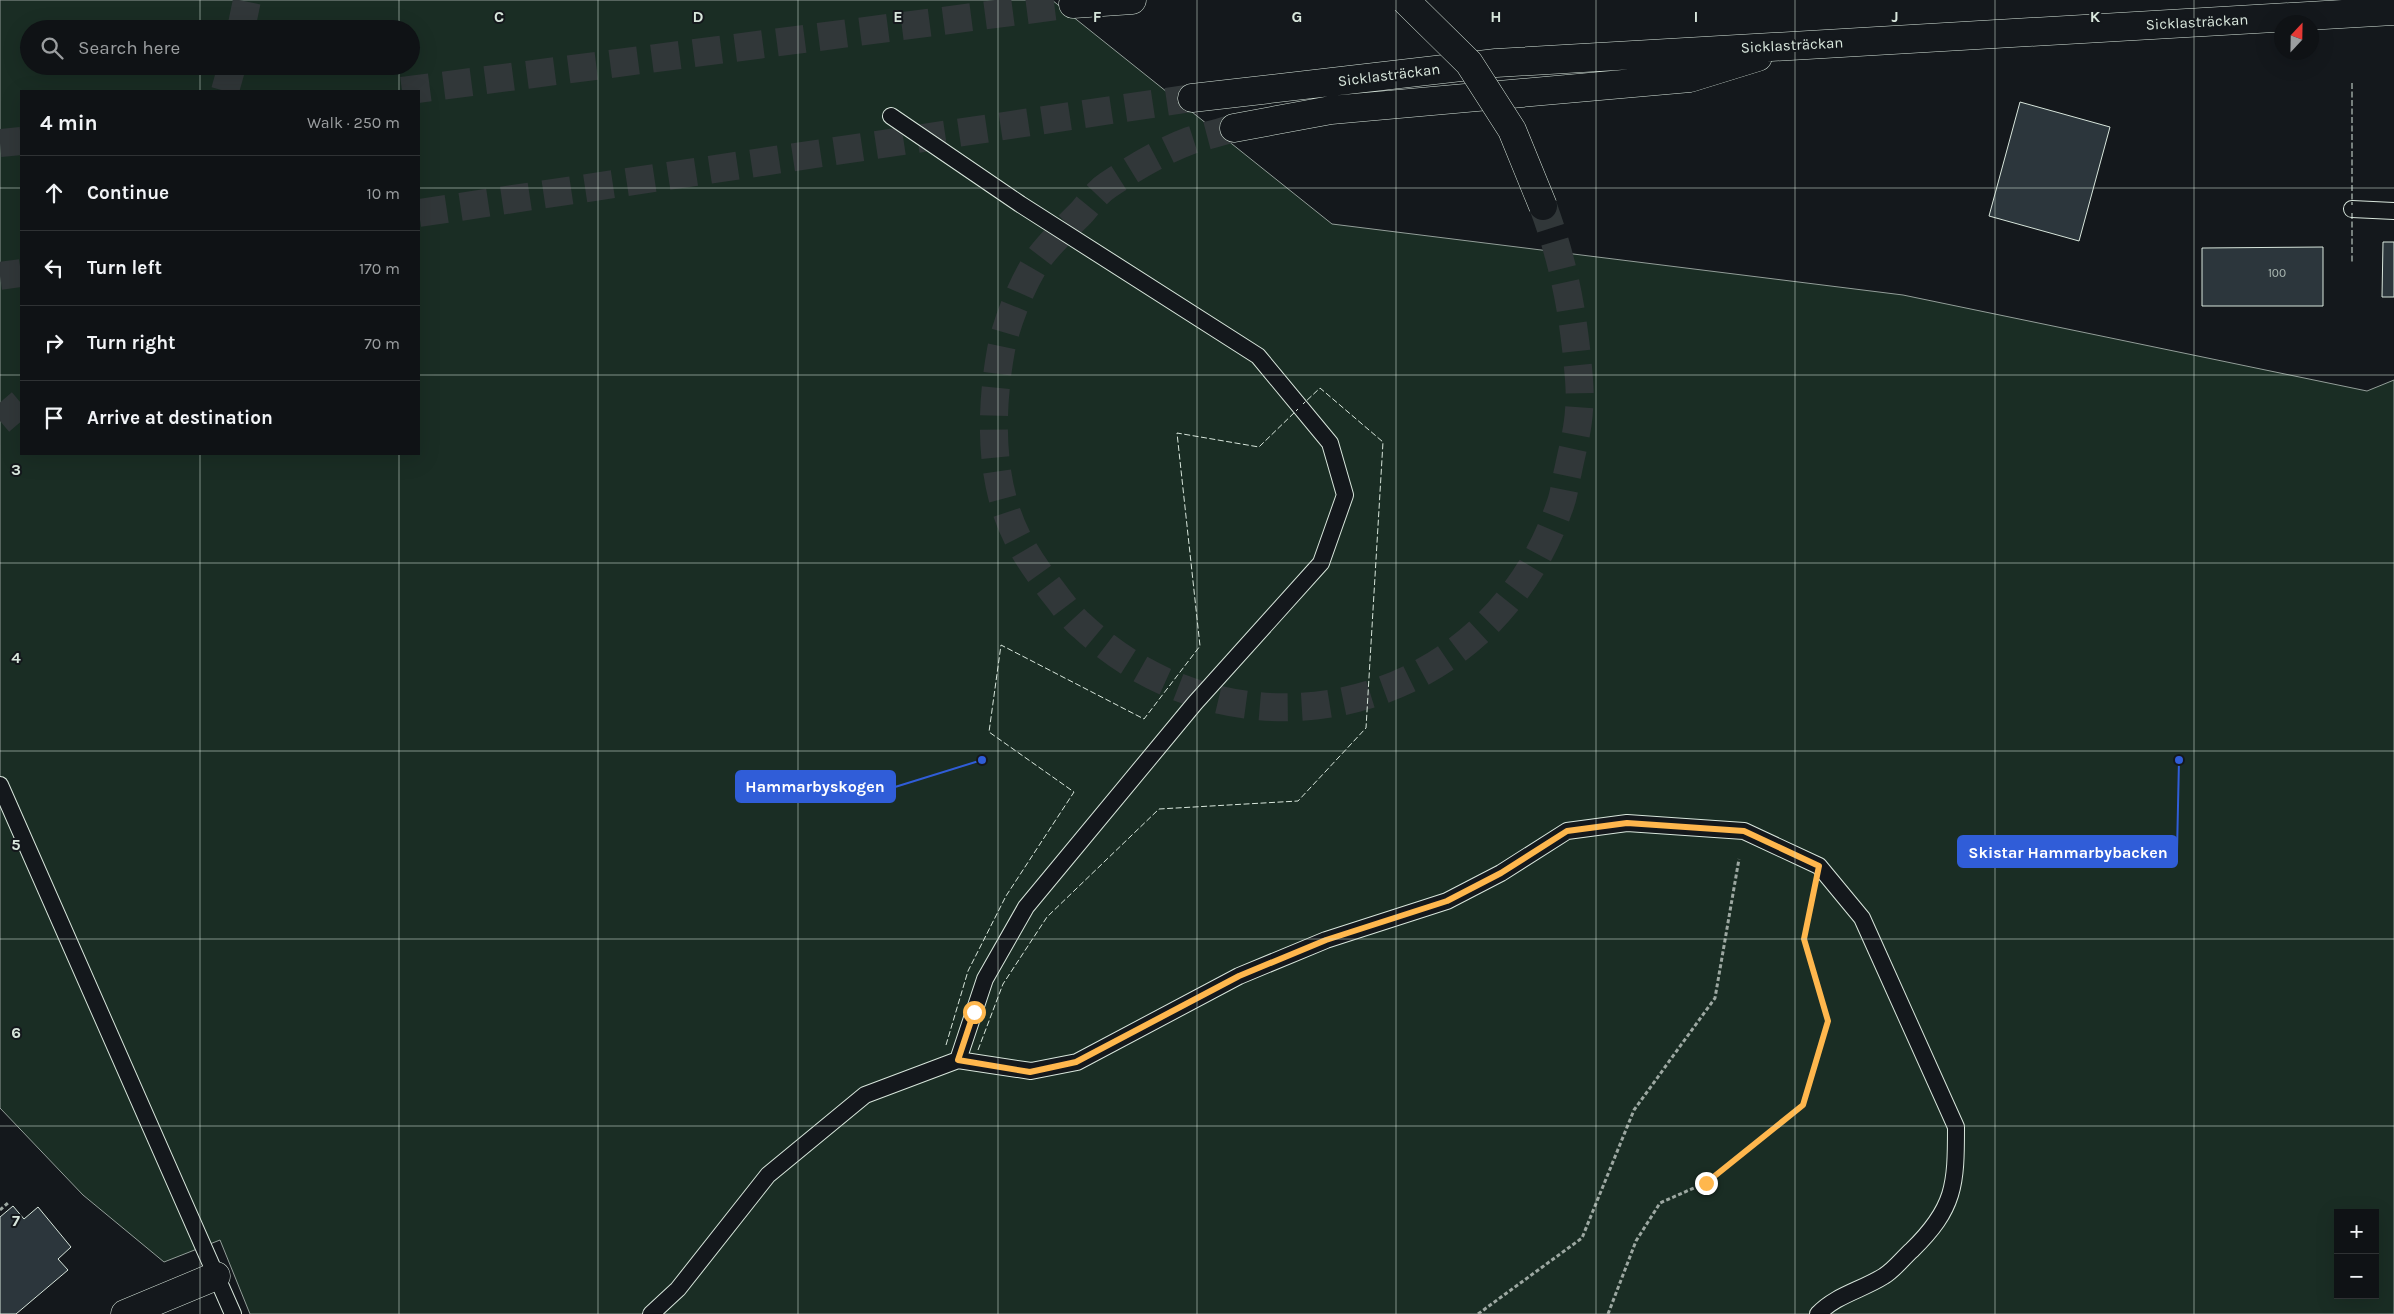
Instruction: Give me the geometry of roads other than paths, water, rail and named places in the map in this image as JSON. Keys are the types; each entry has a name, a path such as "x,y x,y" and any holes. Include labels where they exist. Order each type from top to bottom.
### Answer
{"main road":[{"path":"1074,4 1132,0"},
{"path":"1406,0 1469,63 1512,130 1543,206"},
{"name":"Sicklasträckan","path":"1192,98 1496,63 2394,11"},
{"path":"1234,128 1331,110 1690,78 1803,44"},
{"path":"125,1314 216,1276"}],"lane":[{"path":"891,116 1028,209 1258,356 1330,443 1345,495 1321,563 1195,703 1026,907 984,979 958,1060"},
{"path":"2352,209 2394,211"},
{"path":"0,785 233,1314"},
{"path":"651,1314 678,1289 768,1175 866,1095 958,1060 1030,1072 1076,1062 1239,976 1326,940 1447,901 1501,873 1567,831 1627,823 1744,831 1819,866 1862,918 1956,1127 1956,1162 1952,1190 1944,1214 1925,1237 1885,1276 1829,1303 1818,1314"}],"tunnel":[{"path":"243,20 247,0"},
{"path":"410,90 1073,4"},
{"path":"225,90 229,75"},
{"path":"420,213 1192,98"},
{"path":"1234,128 1179,145 1117,179 1097,195 1039,258 1027,278 1007,327 997,373 994,422 997,471 1008,517 1031,561 1075,620 1145,672 1213,698 1284,707 1353,699 1419,674 1477,634 1525,578 1561,503 1576,433 1580,402 1576,348 1568,293 1560,259 1543,206"},
{"path":"0,143 20,141"},
{"path":"0,276 20,273"},
{"path":"0,421 20,404"}],"place":[{"name":"Hammarbyskogen","path":"982,760"},
{"name":"Skistar Hammarbybacken","path":"2179,760"}]}
